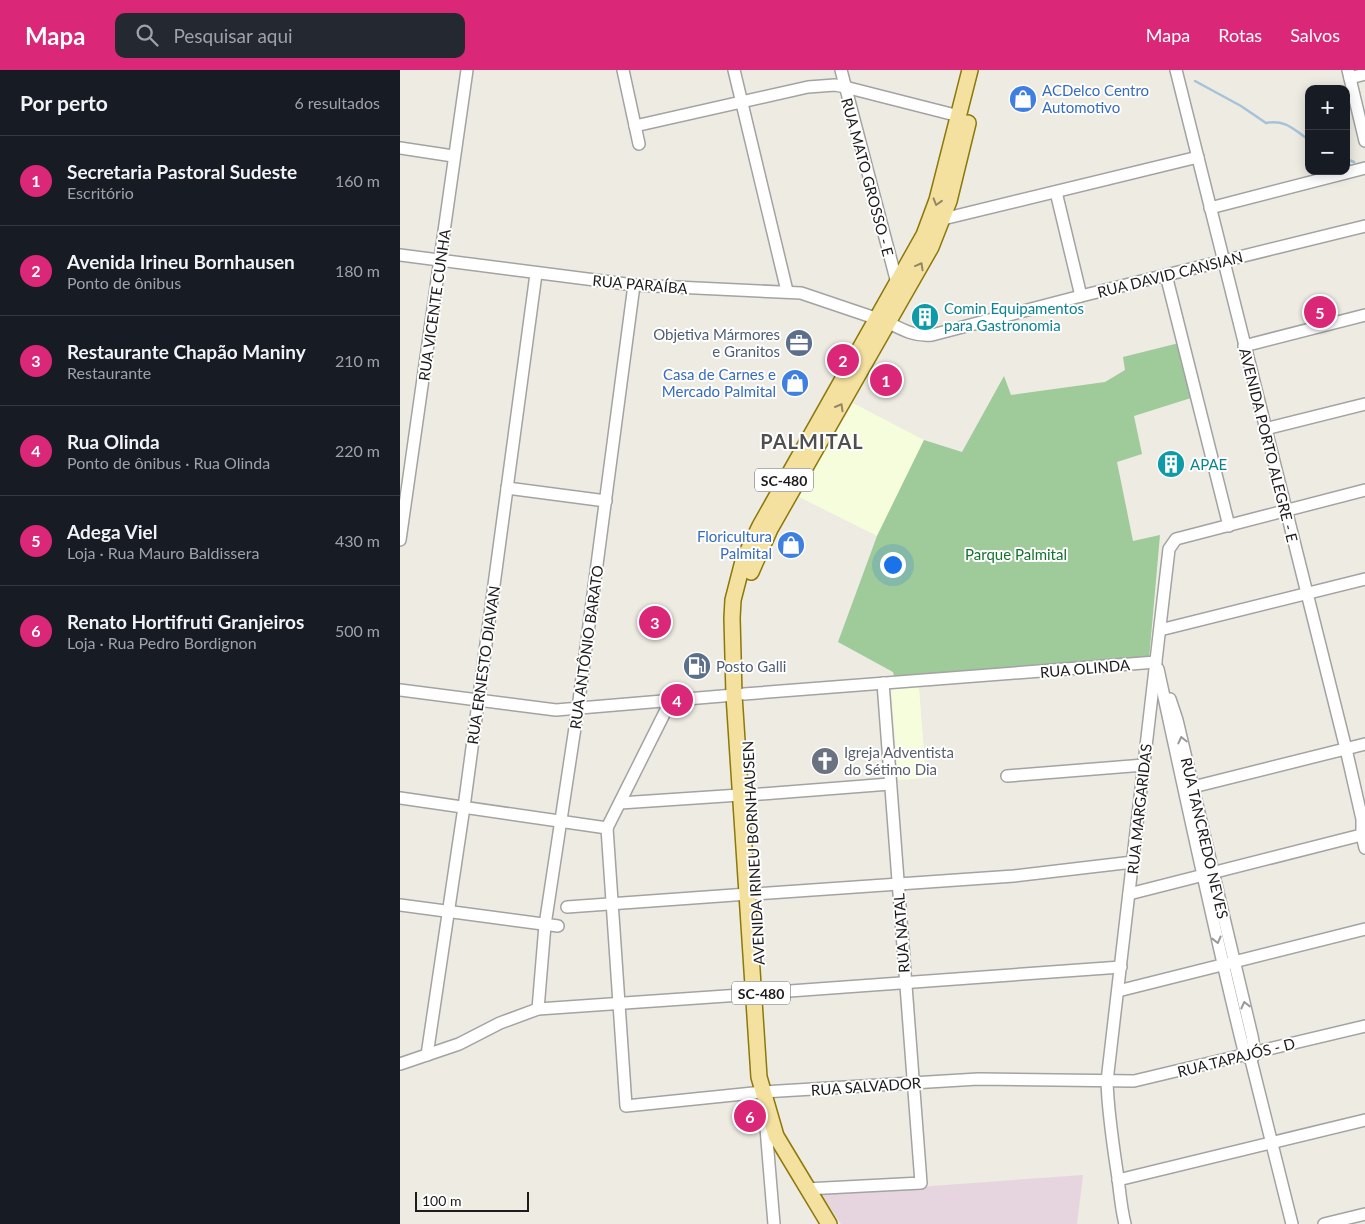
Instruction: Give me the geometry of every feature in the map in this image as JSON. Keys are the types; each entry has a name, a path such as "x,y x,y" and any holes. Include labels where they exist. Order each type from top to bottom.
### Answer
{"main road":[{"name":"AVENIDA IRINEU BORNHAUSEN","path":"902,286 931,247 943,219 964,117 970,70"},
{"name":"AVENIDA IRINEU BORNHAUSEN","path":"763,1092 759,1077 758,994 739,695 742,602 754,564 770,529 902,286 933,213 980,70"},
{"name":"SC-480","path":"763,1092 776,1136 806,1189 830,1224"}],"street":[{"name":"RUA VICENTE CUNHA","path":"400,540 453,156 467,70"},
{"path":"623,70 639,144"},
{"path":"734,70 787,291"},
{"name":"RUA MATO GROSSO - E","path":"840,70 902,286"},
{"name":"AVENIDA PORTO ALEGRE - E","path":"1176,70 1346,749 1363,828 1365,848"},
{"path":"1365,74 1349,74 1365,140"},
{"path":"636,126 808,87 835,85 964,117"},
{"path":"400,148 453,156"},
{"path":"943,219 1198,157"},
{"path":"1210,208 1365,168"},
{"path":"1056,192 1080,296"},
{"name":"RUA DAVID CANSIAN","path":"883,321 911,334 932,335 1080,296 1365,226"},
{"name":"RUA PARAÍBA","path":"400,256 634,286 787,291 801,293 883,321"},
{"name":"RUA ERNESTO DIAVAN","path":"427,1055 464,807 536,274"},
{"path":"1166,275 1229,526 1365,490"},
{"name":"RUA ANTÔNIO BARATO","path":"538,1009 545,925 578,708 634,286"},
{"path":"1244,346 1365,315"},
{"path":"1265,429 1365,404"},
{"path":"507,488 606,501"},
{"name":"RUA MARGARIDAS","path":"1125,1224 1118,1198 1118,1180 1111,1140 1107,1081 1144,765 1149,707 1169,549 1176,539 1229,526"},
{"path":"1160,630 1365,579"},
{"name":"RUA OLINDA","path":"400,690 556,710 1156,662"},
{"name":"RUA TANCREDO NEVES","path":"1156,662 1201,876 1229,963"},
{"name":"RUA TANCREDO NEVES","path":"1156,662 1177,720 1213,873 1229,963 1292,1224"},
{"name":"RUA NATAL","path":"806,1189 921,1182 883,684"},
{"path":"619,1004 607,828 671,700"},
{"path":"1149,707 1155,705 1166,707"},
{"path":"1193,787 1365,744"},
{"path":"1007,776 1144,765"},
{"path":"620,802 890,784"},
{"path":"400,798 607,828"},
{"path":"1129,894 1213,873 1363,828"},
{"path":"567,907 1014,876 1133,862"},
{"path":"400,905 558,926"},
{"path":"1118,991 1365,929"},
{"path":"400,1064 459,1044 500,1023 538,1009 1121,967"},
{"name":"RUA SALVADOR","path":"619,1004 626,1106 763,1092 913,1083 1029,1078 1107,1081"},
{"name":"RUA TAPAJÓS - D","path":"1107,1081 1134,1081 1251,1056 1365,1026"},
{"path":"763,1092 774,1224"},
{"path":"1118,1180 1365,1120"},
{"path":"1324,1224 1365,1214"}],"shaded area":[{"path":"853,403 924,440 877,536 799,497"},
{"path":"919,687 926,778 898,780 891,689"},
{"path":"1083,1175 1077,1224 841,1224 821,1194"}],"green space":[{"name":"Parque Palmital","path":"1179,343 1191,398 1134,416 1142,454 1117,462 1133,541 1160,535 1149,659 895,679 893,672 838,642 877,536 924,440 962,452 1004,376 1011,395 1105,382 1125,370 1123,357"}],"waterway":[{"path":"1195,81 1241,106 1266,123 1284,124 1305,137"},
{"path":"1350,160 1354,162"}],"place":[{"name":"ACDelco Centro Automotivo","path":"1023,99"},
{"name":"Adega Viel","path":"1320,312"},
{"name":"Comin Equipamentos para Gastronomia","path":"925,317"},
{"name":"Objetiva Mármores e Granitos","path":"799,343"},
{"name":"Avenida Irineu Bornhausen","path":"843,360"},
{"name":"Secretaria Pastoral Sudeste","path":"886,380"},
{"name":"Casa de Carnes e Mercado Palmital","path":"795,383"},
{"name":"APAE","path":"1171,464"},
{"name":"Floricultura Palmital","path":"791,545"},
{"name":"Restaurante Chapão Maniny","path":"655,622"},
{"name":"Posto Galli","path":"697,666"},
{"name":"Rua Olinda","path":"677,700"},
{"name":"Igreja Adventista do Sétimo Dia","path":"825,761"},
{"name":"Renato Hortifruti Granjeiros","path":"750,1116"}],"district":[{"name":"PALMITAL","path":"812,441"}]}
